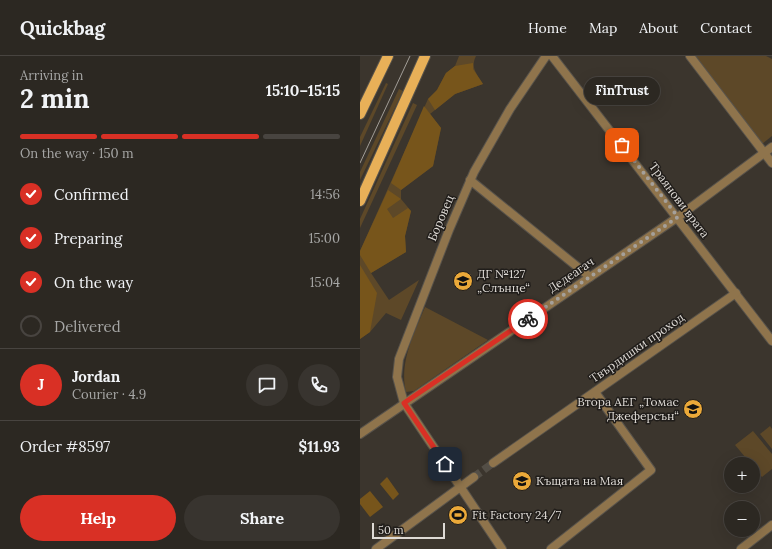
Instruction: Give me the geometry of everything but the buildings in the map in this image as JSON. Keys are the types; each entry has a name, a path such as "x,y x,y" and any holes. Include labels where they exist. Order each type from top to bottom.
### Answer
{"main road":[{"path":"360,114 388,56"},
{"path":"360,201 425,56"}],"street":[{"name":"Боровец","path":"502,549 404,403 397,377 399,359 418,307 470,180 510,109 546,56"},
{"name":"Траянови врата","path":"552,56 678,217 772,341"},
{"path":"690,56 772,163"},
{"name":"Дедеагач","path":"360,434 678,217 772,147"},
{"path":"470,180 590,277"},
{"name":"Твърдишки проход","path":"493,463 736,293"},
{"path":"551,549 651,470 595,392"},
{"path":"376,549 474,477"},
{"path":"740,549 772,524"}],"shaded area":[{"path":"459,56 476,56 474,60 474,67 483,84 455,94 430,114 441,128 433,166 401,190 401,199 411,211 405,236 406,252 371,273 389,300 419,280 401,320 386,313 370,332 360,339 360,251 428,99 437,90 446,73 455,66"},
{"path":"695,56 766,56 772,59 772,136 762,144"},
{"path":"473,63 473,69 483,84 455,94 435,110 428,99 437,90 446,73 455,66"},
{"path":"622,78 631,87 609,106 600,96"},
{"path":"386,83 388,84 360,146 360,137"},
{"path":"399,89 403,91 360,180 360,172"},
{"path":"413,103 417,105 360,228 360,219"},
{"path":"424,106 441,128 433,166 401,190 391,183"},
{"path":"388,190 401,199 387,209 393,218 408,208 411,211 405,236 406,252 371,273 360,255 360,251"},
{"path":"360,265 377,293 370,332 360,339"},
{"path":"425,307 488,340 414,391 406,392 404,370 406,359 412,338"},
{"path":"770,426 772,429 772,449 760,434"},
{"path":"753,431 772,454 772,469 762,477 760,475 760,457 745,457 735,445"},
{"path":"387,477 399,494 393,500 380,484"},
{"path":"370,491 383,507 370,517 360,504 360,499"}],"tunnel":[{"path":"474,477 493,463"}],"tram line":[{"path":"360,163 410,56"}],"way so far":[{"path":"528,319 678,217 622,145"}],"place":[{"name":"FinTrust","path":"622,145"},
{"name":"ДГ №127 „Слънце“","path":"463,281"},
{"name":"Втора АЕГ „Томас Джеферсън“","path":"693,409"},
{"name":"Къщата на Мая","path":"522,481"},
{"name":"Fit Factory 24/7","path":"458,515"}],"route":[{"path":"445,464 404,403 528,319"}]}
